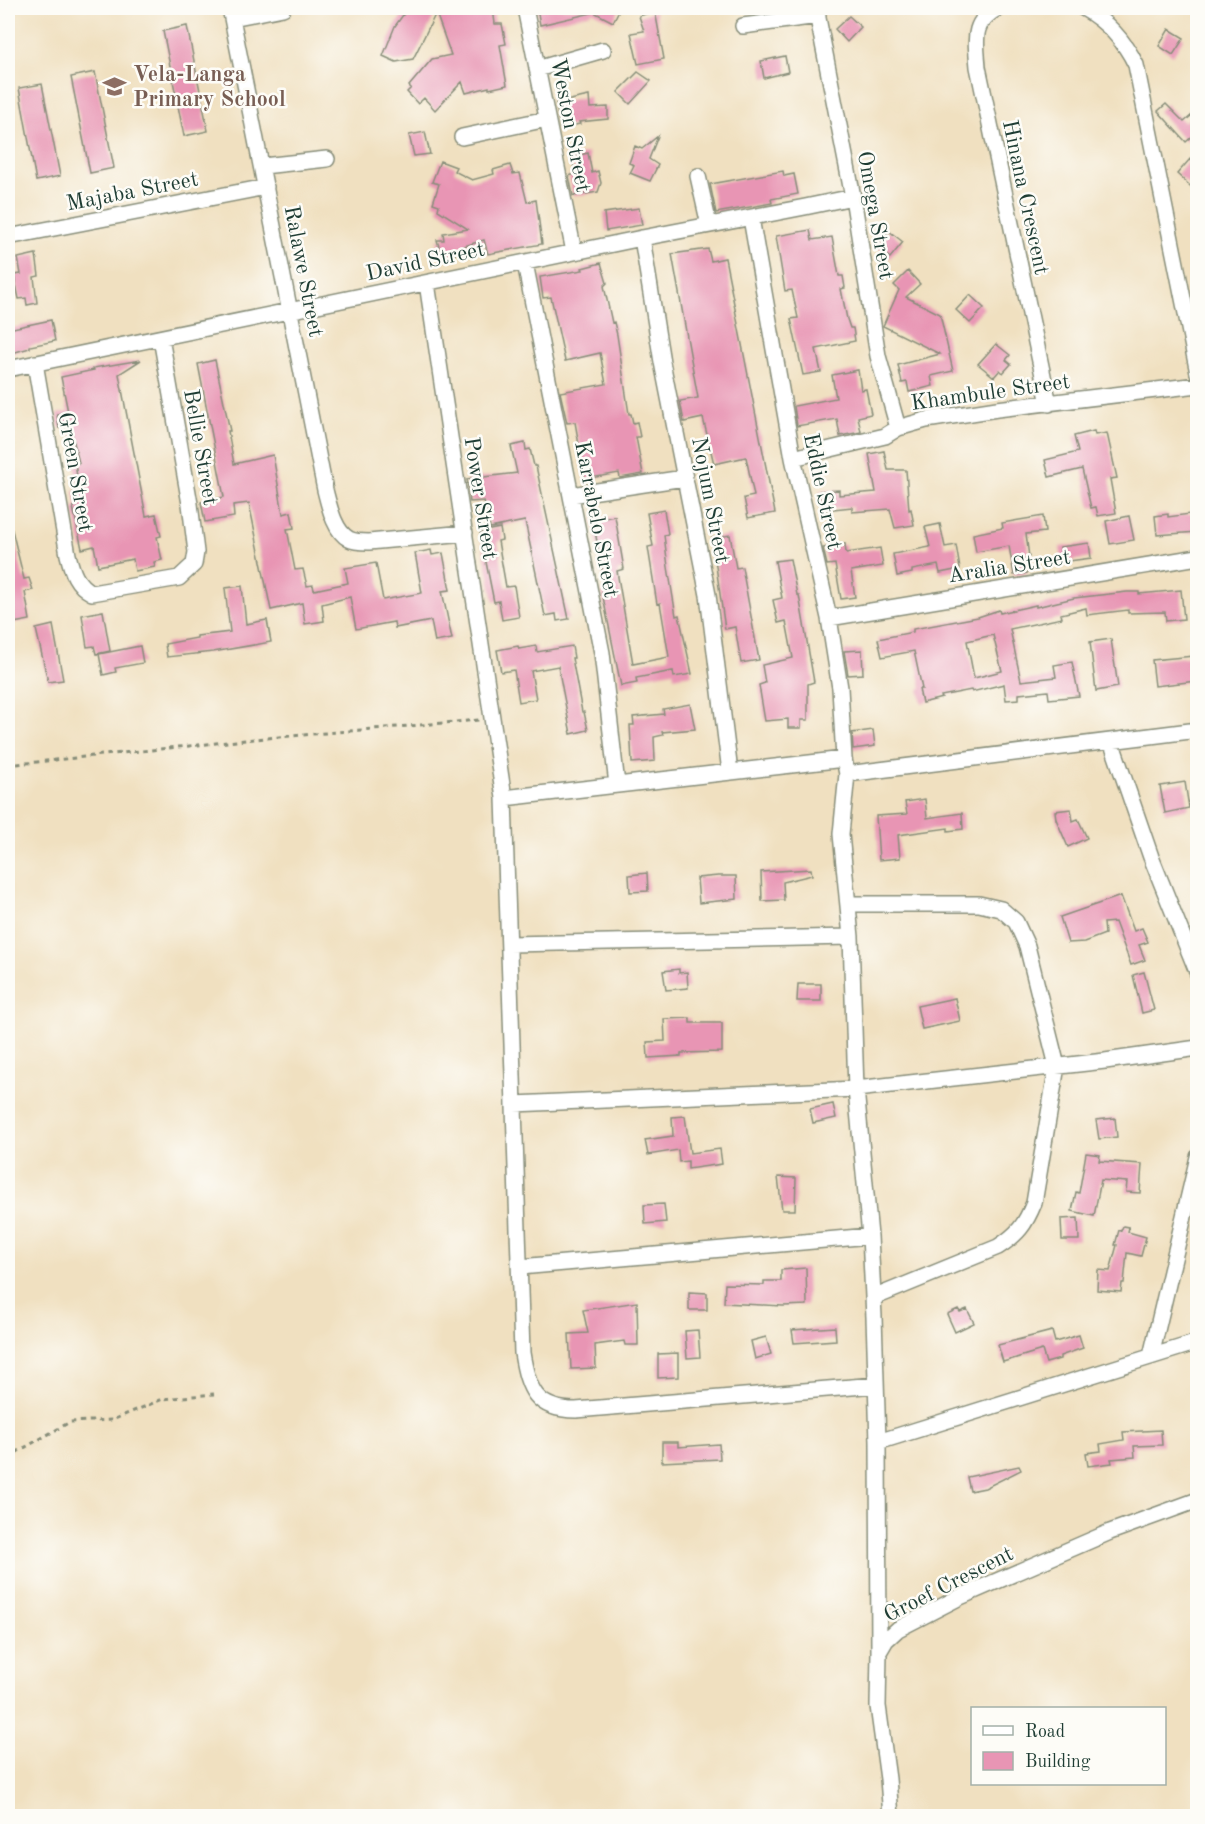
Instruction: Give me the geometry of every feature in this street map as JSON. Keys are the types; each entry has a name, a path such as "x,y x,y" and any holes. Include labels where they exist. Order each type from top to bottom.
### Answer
{"street":[{"path":"231,13 283,8"},
{"name":"Weston Street","path":"525,8 574,252"},
{"name":"Hinana Crescent","path":"998,8 984,17 976,33 978,67 1049,404"},
{"path":"1083,8 1106,23 1118,35 1128,48 1136,66 1197,373"},
{"path":"743,26 817,12"},
{"name":"Omega Street","path":"817,12 853,197 878,356 898,428"},
{"name":"Ralawe Street","path":"231,13 263,166 328,505 338,527 351,541 369,543 465,533"},
{"path":"537,69 603,50"},
{"path":"462,137 547,119"},
{"path":"263,166 327,159"},
{"path":"698,176 709,225"},
{"name":"Majaba Street","path":"8,237 266,187"},
{"name":"David Street","path":"8,369 642,238 853,197"},
{"name":"Eddie Street","path":"751,218 793,458 829,618 840,688 846,767 841,834 851,937 855,1089 870,1236 873,1298 878,1442 879,1652"},
{"name":"Nojum Street","path":"642,238 662,362 708,595 730,772"},
{"name":"Karrabelo Street","path":"525,263 602,653 617,785"},
{"name":"Power Street","path":"427,283 504,798 522,1353 526,1376 535,1394 547,1405 558,1410 876,1385"},
{"name":"Bellie Street","path":"80,586 92,593 100,593 163,582 179,578 194,564 196,552 190,504 161,338"},
{"name":"Green Street","path":"35,363 68,555 73,573 80,586"},
{"name":"Khambule Street","path":"793,458 885,436 898,428 926,420 997,409 1197,385"},
{"path":"571,495 684,478"},
{"name":"Aralia Street","path":"829,618 1197,557"},
{"path":"504,798 730,772 846,767 1111,741 1197,730"},
{"path":"1111,741 1151,857 1197,974"},
{"path":"848,904 979,904 1001,909 1016,922 1027,946 1057,1066 1034,1203 1026,1221 1014,1236 998,1247 873,1298"},
{"path":"509,944 851,937"},
{"path":"514,1104 855,1089 1197,1048"},
{"path":"1151,1356 1197,1156"},
{"path":"520,1267 870,1236"},
{"path":"878,1442 1197,1342"},
{"name":"Groef Crescent","path":"891,1816 878,1706 879,1652 886,1640 898,1629 960,1598 1110,1532 1197,1500"}],"path":[{"path":"8,765 255,739 493,719"},
{"path":"8,1457 70,1422 112,1420 163,1399 214,1394"}],"building":[{"path":"408,8 493,8 495,24 502,24 506,44 500,45 507,85 466,93 462,82 435,110 424,98 418,104 407,92 411,88 409,86 432,59 451,55 436,13 413,59 396,62 383,56 395,26"},
{"path":"537,8 620,8 613,22 592,11 592,13 540,25"},
{"path":"655,11 664,59 638,64 631,33 644,31 639,16"},
{"path":"849,16 861,27 847,42 835,29"},
{"path":"187,26 208,131 184,136 163,31"},
{"path":"1169,29 1184,38 1173,55 1159,46"},
{"path":"785,56 788,72 764,78 761,61"},
{"path":"95,72 114,168 90,173 71,77"},
{"path":"638,72 651,81 630,104 618,92"},
{"path":"42,84 60,176 36,181 19,88"},
{"path":"589,96 590,108 608,107 608,119 579,122 580,124 560,128 556,103"},
{"path":"1166,104 1184,122 1192,115 1197,122 1197,132 1186,142 1158,111"},
{"path":"425,132 430,154 414,156 409,135"},
{"path":"658,136 649,159 658,165 650,181 630,173 634,165 629,163 635,146 642,149"},
{"path":"588,153 592,173 598,171 601,183 598,192 573,196 569,176 575,174 572,157"},
{"path":"1190,159 1197,166 1197,192 1177,174"},
{"path":"440,161 456,167 454,171 472,180 494,174 493,170 510,165 513,174 520,173 527,202 536,200 542,244 488,254 484,240 458,248 459,253 442,257 437,240 444,240 443,233 468,229 438,210 439,205 433,203 439,184 432,182"},
{"path":"783,171 784,176 794,174 798,194 771,199 772,203 716,213 710,184"},
{"path":"639,208 642,225 606,231 604,213"},
{"path":"810,230 812,240 832,237 839,276 843,276 845,288 841,289 847,319 850,328 853,328 855,341 816,349 821,372 803,375 791,319 798,318 792,290 785,291 776,236"},
{"path":"889,231 903,242 890,258 876,246"},
{"path":"708,249 711,261 725,258 775,513 748,518 744,498 754,496 746,457 714,464 703,418 684,422 680,401 698,398 672,254"},
{"path":"36,254 39,276 34,277 37,303 27,305 26,298 19,299 14,275 21,274 18,258"},
{"path":"601,263 607,283 604,286 612,323 614,322 617,335 629,414 631,414 633,423 637,422 640,437 636,437 643,474 620,478 619,473 585,479 575,422 567,423 560,392 606,384 600,353 565,361 551,297 543,298 540,277 583,270 582,268"},
{"path":"908,271 920,284 906,297 940,314 953,371 931,376 933,386 909,392 907,382 902,383 898,365 940,354 883,326 899,290 894,285"},
{"path":"970,295 984,308 970,323 956,310"},
{"path":"51,320 55,341 30,346 30,348 8,354 8,329"},
{"path":"996,344 1010,355 1006,360 1011,364 1003,373 1000,370 994,377 978,364"},
{"path":"141,360 119,374 146,516 156,514 161,536 157,537 162,560 154,562 155,567 135,571 133,559 98,566 94,546 82,549 73,507 77,506 74,491 79,490 75,463 79,463 70,426 59,428 57,414 68,412 61,377 94,370 93,368"},
{"path":"215,360 230,431 228,431 234,464 273,455 283,514 291,512 294,528 287,529 295,570 303,569 307,586 313,585 314,590 348,583 345,568 376,563 383,600 422,593 415,553 431,550 432,555 443,553 450,590 442,591 452,639 435,642 431,621 395,628 394,622 356,629 350,597 322,604 324,621 305,624 302,603 271,610 249,503 233,505 234,517 205,522 201,502 224,497 198,364"},
{"path":"858,370 861,390 866,389 871,414 858,417 861,432 840,436 837,419 797,426 794,406 836,398 832,375"},
{"path":"1094,431 1095,435 1107,433 1117,478 1110,479 1116,513 1098,516 1096,507 1091,508 1082,469 1049,477 1045,460 1078,452 1074,436"},
{"path":"525,443 526,450 530,449 534,466 536,466 569,619 557,621 556,614 545,616 525,521 490,528 484,501 470,502 467,479 517,473 511,446"},
{"path":"884,451 888,470 906,470 909,510 911,509 914,525 895,528 890,509 852,512 852,507 824,510 820,491 839,490 839,495 876,492 869,454"},
{"path":"664,510 668,534 664,535 676,616 679,615 692,674 674,677 673,671 636,678 637,683 621,686 602,592 606,591 593,520 615,516 624,569 617,571 633,664 669,657 660,603 657,604 648,547 653,546 647,513"},
{"path":"1197,513 1197,532 1157,535 1155,516 1168,514 1168,517"},
{"path":"1043,516 1045,532 1026,534 1029,557 1025,558 1027,573 1014,575 1009,546 976,552 973,534 1003,528 1002,523"},
{"path":"1129,516 1134,540 1110,544 1106,521"},
{"path":"940,524 945,547 956,545 960,569 940,573 938,565 912,570 912,573 897,576 893,554 930,547 925,527"},
{"path":"500,528 502,540 498,541 506,587 514,586 519,617 502,620 499,601 494,602 480,532"},
{"path":"12,530 24,579 29,578 33,590 25,592 30,620 8,624 8,531"},
{"path":"730,535 736,568 742,567 759,660 741,663 735,627 725,629 712,538"},
{"path":"1089,543 1091,558 1062,562 1060,547"},
{"path":"845,544 846,553 880,548 883,566 851,571 855,597 841,599 835,564 827,565 823,548"},
{"path":"790,559 797,595 799,595 814,682 808,684 808,720 801,720 801,728 788,728 788,719 765,721 759,685 765,683 762,665 793,658 786,621 778,623 773,600 782,598 775,561"},
{"path":"242,586 246,624 267,620 271,642 167,657 165,644 197,638 197,636 230,632 225,588"},
{"path":"1181,590 1184,619 1166,621 1165,612 1128,613 1128,610 1087,615 1086,608 1061,614 1062,618 1010,629 1021,681 1056,677 1054,665 1072,662 1079,696 1049,699 1048,691 1019,694 1019,699 1006,700 1004,684 972,692 971,690 941,696 942,698 922,703 919,689 922,689 914,651 882,657 878,639 913,632 913,629 978,617 999,610 1000,613 1074,598 1127,592 1139,592 1139,594","holes":["993,635 1002,671 974,678 967,641"]},
{"path":"103,611 110,651 96,654 94,646 87,647 82,615"},
{"path":"53,625 63,680 48,682 36,629"},
{"path":"1111,639 1118,687 1096,691 1090,642"},
{"path":"140,646 143,663 115,668 116,672 103,675 99,654"},
{"path":"518,646 519,649 536,646 537,652 572,646 582,712 584,712 588,730 571,734 558,666 531,671 536,699 519,702 514,670 501,672 497,650"},
{"path":"862,650 863,674 848,675 844,651"},
{"path":"1194,656 1196,681 1155,686 1152,660"},
{"path":"690,704 695,729 662,732 663,735 654,737 655,761 632,763 630,725 634,725 633,717 664,714 663,709"},
{"path":"873,730 875,746 853,749 852,733"},
{"path":"1185,782 1189,808 1165,813 1160,786"},
{"path":"925,799 927,818 962,813 963,829 948,831 948,828 898,835 900,858 879,860 876,816 907,814 905,802"},
{"path":"1071,809 1073,821 1078,819 1087,838 1068,847 1055,811"},
{"path":"811,869 812,875 783,882 784,900 762,901 761,872"},
{"path":"647,873 648,891 630,892 629,875"},
{"path":"736,876 737,899 699,903 697,878"},
{"path":"1121,896 1134,931 1142,928 1148,942 1139,945 1145,960 1131,965 1115,922 1104,923 1105,934 1084,942 1068,943 1060,917"},
{"path":"679,969 679,973 687,972 688,988 666,990 663,971"},
{"path":"1144,972 1154,1010 1142,1013 1133,975"},
{"path":"798,984 821,984 821,1001 797,1001"},
{"path":"955,998 960,1021 922,1029 917,1006"},
{"path":"690,1018 690,1023 722,1023 722,1052 681,1053 681,1056 648,1058 647,1042 665,1041 664,1019"},
{"path":"833,1104 836,1118 813,1123 810,1109"},
{"path":"685,1116 690,1153 720,1149 722,1164 688,1169 688,1161 679,1162 678,1150 648,1155 645,1140 673,1136 672,1117"},
{"path":"1115,1118 1117,1137 1099,1139 1096,1120"},
{"path":"1086,1153 1100,1155 1099,1161 1142,1164 1140,1193 1126,1192 1127,1182 1101,1180 1094,1216 1072,1211 1076,1192 1079,1193"},
{"path":"778,1177 796,1178 795,1210 782,1210"},
{"path":"664,1204 666,1222 645,1224 644,1205"},
{"path":"1078,1218 1079,1240 1062,1240 1061,1219"},
{"path":"1123,1226 1129,1227 1128,1232 1146,1237 1141,1256 1127,1253 1121,1292 1097,1290 1098,1270 1110,1271 1119,1230 1121,1231"},
{"path":"806,1268 807,1305 724,1303 725,1284 764,1285 764,1281 781,1281 781,1270"},
{"path":"689,1292 707,1293 707,1310 689,1310"},
{"path":"637,1302 638,1345 625,1345 624,1341 595,1345 596,1368 571,1369 569,1334 588,1333 583,1310"},
{"path":"958,1309 960,1312 967,1309 974,1323 955,1332 947,1314"},
{"path":"835,1327 836,1340 794,1343 792,1330"},
{"path":"698,1330 700,1357 687,1358 685,1331"},
{"path":"1052,1331 1055,1342 1079,1335 1083,1348 1046,1363 1042,1350 1003,1362 998,1345"},
{"path":"766,1337 771,1354 755,1359 751,1341"},
{"path":"678,1353 678,1377 658,1378 658,1354"},
{"path":"1161,1430 1162,1445 1134,1446 1135,1457 1111,1459 1112,1463 1088,1466 1086,1453 1101,1451 1100,1444 1124,1440 1123,1432"},
{"path":"662,1442 678,1442 678,1447 719,1444 720,1459 662,1462"},
{"path":"1019,1466 1021,1470 985,1488 970,1491 967,1477"}],"place":[{"name":"Vela-Langa Primary School","path":"115,86"}]}
